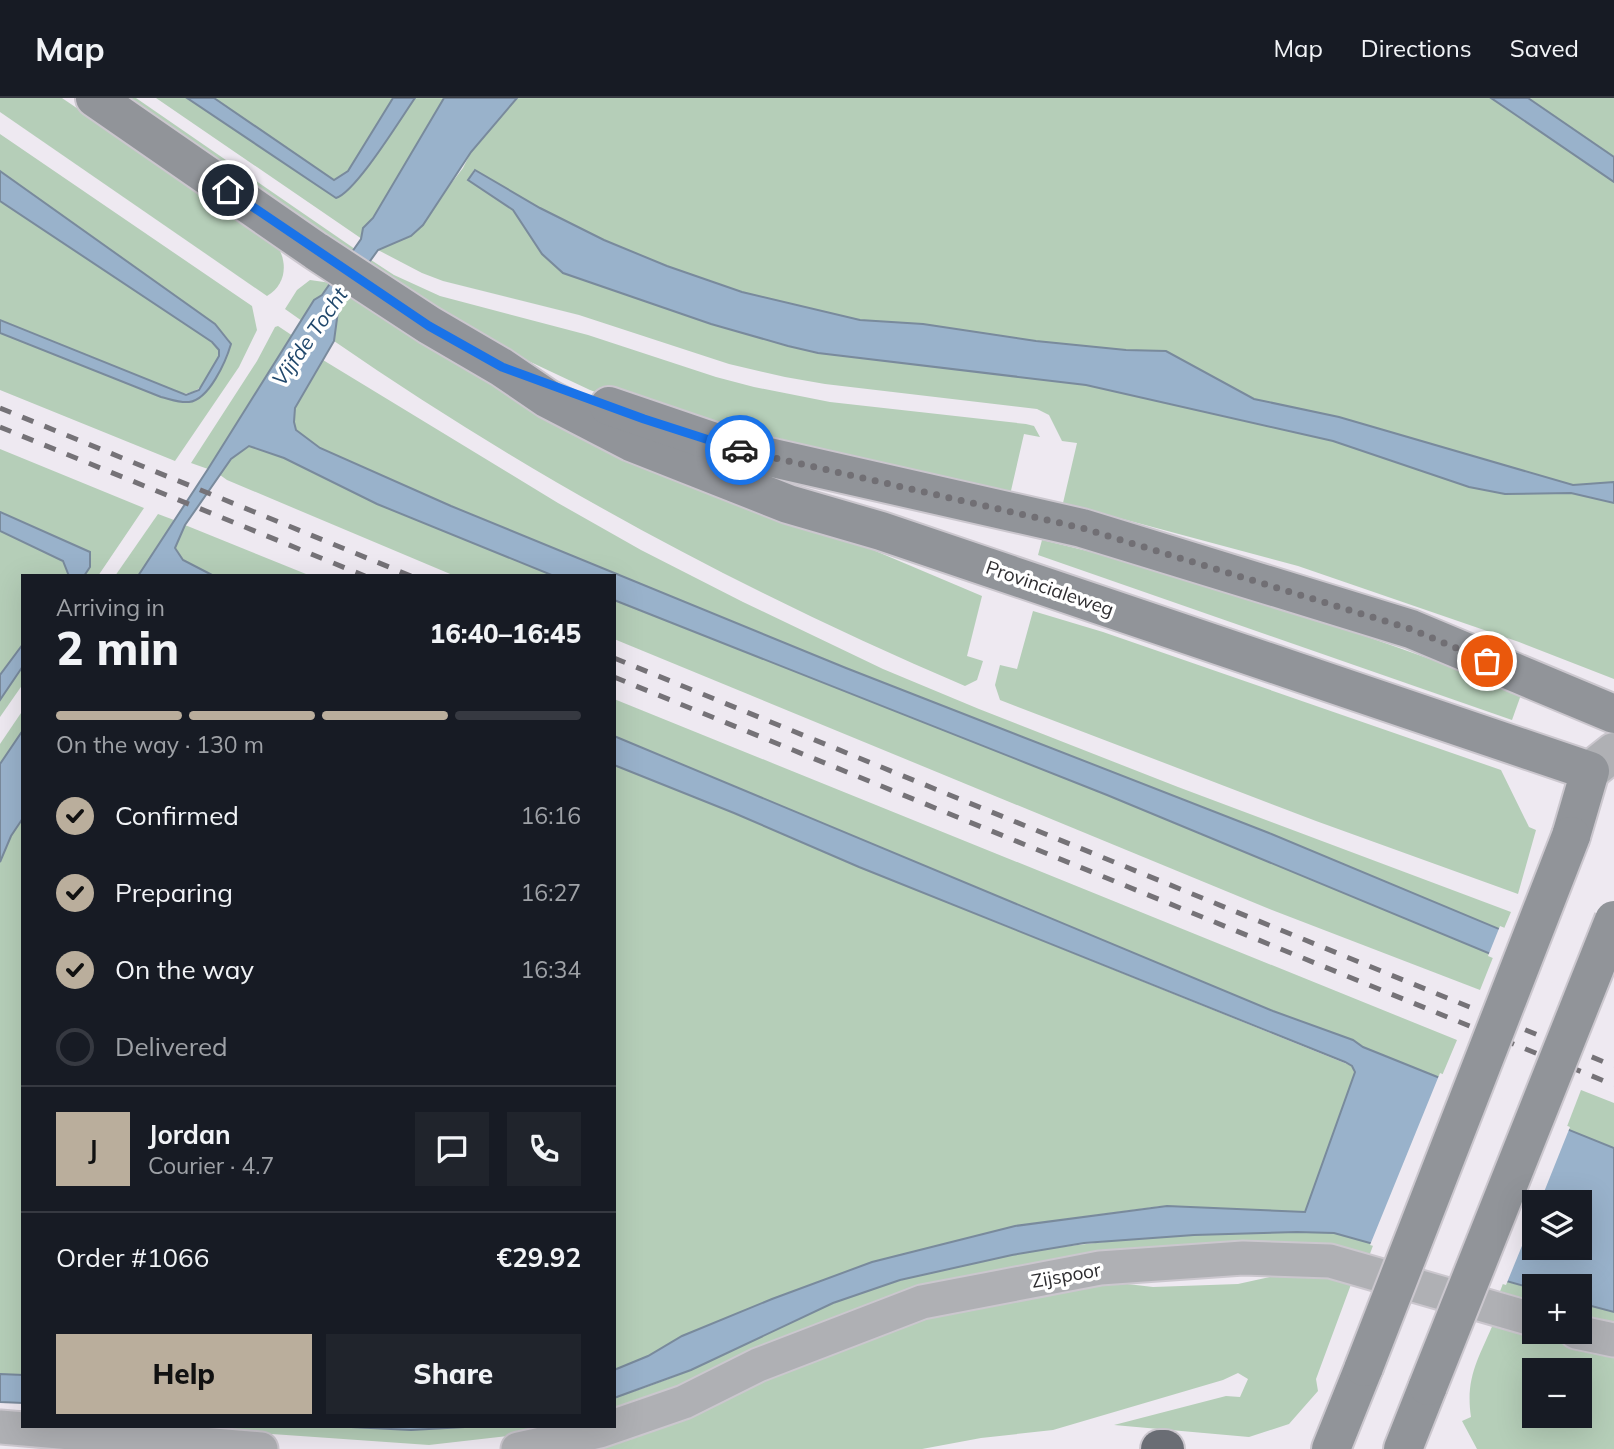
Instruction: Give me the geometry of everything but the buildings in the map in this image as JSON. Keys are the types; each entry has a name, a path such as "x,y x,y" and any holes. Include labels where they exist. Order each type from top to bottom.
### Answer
{"main road":[{"name":"Provincialeweg","path":"95,98 429,326 502,367 548,400 631,442 788,504 1606,767"},
{"name":"Provincialeweg","path":"502,367 738,450 1082,528 1411,629 1614,714"},
{"path":"1331,1449 1571,836 1606,767"},
{"path":"1403,1449 1614,920"}],"street":[{"name":"Zijspoor","path":"616,1425 684,1402 758,1365 922,1302 1100,1268 1243,1258 1329,1261 1522,1316"},
{"path":"1592,1335 1614,1340"},
{"path":"0,1427 261,1449"},
{"name":"Zijspoor","path":"518,1449 609,1428"}],"green space":[{"path":"0,98 62,98 276,244 284,265 279,285 267,296 0,112"},
{"path":"123,98 136,98 394,275 440,296 588,335 754,387 830,402 1026,424 1034,426 1040,437 1024,434 1010,495 660,416 590,390 522,358 374,269"},
{"path":"156,98 187,98 336,198 364,171 415,98 444,98 373,219 363,228 362,239"},
{"path":"214,98 393,98 348,171 334,180"},
{"path":"517,98 1491,98 1614,182 1614,482 1573,485 1339,417 1254,399 1166,351 1036,341 923,324 860,320 742,292 667,266 604,240 540,208 474,170 468,180 513,210 563,273 711,324 818,353 1086,385 1333,441 1469,487 1505,494 1571,493 1614,503 1614,679 1519,642 1298,566 1063,503 1077,443 1062,441 1049,415 1037,409 825,384 729,364 579,315 443,281 378,250 411,236 463,168 471,152"},
{"path":"1528,98 1614,98 1614,157"},
{"path":"0,134 252,306 257,330 239,367 175,461 0,390 0,333 180,402 204,394 229,340 215,324 0,171"},
{"path":"0,201 212,342 219,350 219,356 204,384 192,392 176,393 0,320"},
{"path":"310,280 331,283 322,295 314,300 302,321 285,309 297,290"},
{"path":"346,293 788,514 982,596 967,656 983,661 977,680 965,686 801,612 641,530 485,439 334,341 339,304"},
{"path":"278,326 293,336 208,469 191,463 257,361 275,327"},
{"path":"323,360 558,503 641,550 743,602 883,669 979,709 1511,912 1503,931 1269,833 846,668 451,506 320,448 296,430 294,422 295,408"},
{"path":"249,446 284,458 377,504 549,574 450,574 227,480 220,475 231,459"},
{"path":"0,449 144,508 99,574 85,574 90,567 90,552 0,512"},
{"path":"158,514 174,520 139,574 116,574"},
{"path":"185,525 306,574 210,574 183,560 175,548"},
{"path":"0,531 63,561 68,574 21,574 21,647 0,675"},
{"path":"1042,540 1224,590 1522,692 1512,720 1038,555"},
{"path":"616,601 1107,795 1494,955 1480,990 1267,908 616,640"},
{"path":"1033,611 1103,632 1501,770 1529,827 1536,830 1518,894 1316,821 1000,700 995,685 1000,665 1017,669"},
{"path":"21,669 21,687 0,717 0,700"},
{"path":"616,700 1457,1040 1441,1078 616,737"},
{"path":"21,713 21,733 0,764 0,744"},
{"path":"616,766 1352,1066 1355,1075 1307,1209 1302,1213 1162,1206 1015,1226 872,1262 682,1336 648,1356 616,1369"},
{"path":"21,821 21,1375 0,1374 0,862"},
{"path":"1581,1090 1614,1103 1614,1148 1566,1129"},
{"path":"1258,1233 1334,1233 1374,1243 1368,1259 1118,1255 616,1411 616,1397 689,1371 831,1304 908,1278 965,1264 1082,1244"},
{"path":"1288,1273 1353,1279 1316,1379 1318,1391 1289,1424 1249,1437 1114,1425 1226,1396 1240,1397 1248,1379 1238,1373 1223,1380 1053,1430 981,1438 922,1449 580,1449 839,1343 937,1309 1093,1280 1153,1287 1238,1284"},
{"path":"1504,1281 1522,1286 1522,1300 1499,1294"},
{"path":"1592,1306 1614,1312 1614,1324 1592,1319"},
{"path":"1494,1322 1522,1329 1522,1344 1579,1344 1614,1353 1614,1449 1477,1449 1462,1421 1471,1417 1470,1390 1479,1357"},
{"path":"184,1428 561,1428 429,1445"}],"water":[{"path":"187,98 214,98 334,180 348,171 393,98 415,98 355,183 336,198"},
{"name":"Vijfde Tocht","path":"444,98 517,98 471,152 423,225 411,236 378,250 339,304 334,341 295,408 296,430 320,448 451,506 846,668 1269,833 1614,977 1614,1005 1107,795 616,601 616,574 549,574 377,504 284,458 249,446 231,459 185,525 175,548 183,560 210,574 139,574 314,300 322,295 361,239 363,228 373,218"},
{"path":"1491,98 1528,98 1614,157 1614,182"},
{"path":"475,170 540,208 604,240 667,266 742,292 860,320 923,324 1036,341 1166,351 1254,399 1339,417 1573,485 1614,482 1614,503 1571,493 1505,494 1469,487 1333,441 1086,385 818,353 711,324 563,273 542,254 513,210 468,180"},
{"path":"0,171 215,324 231,344 221,369 203,394 189,402 161,397 0,333 0,320 186,395 199,390 219,356 219,350 212,342 0,201"},
{"path":"0,512 90,552 90,567 85,574 68,574 63,561 0,531"},
{"path":"21,647 21,669 0,700 0,675"},
{"path":"21,733 21,821 0,862 0,764"},
{"path":"616,737 1273,1011 1353,1040 1363,1047 1614,1148 1614,1312 1592,1306 1592,1274 1522,1274 1522,1285 1334,1233 1194,1235 1084,1243 1012,1255 900,1280 833,1303 691,1370 616,1397 616,1369 648,1356 682,1336 872,1262 1015,1226 1167,1206 1305,1212 1355,1072 1352,1066 616,766"},
{"path":"0,1374 21,1375 21,1403 0,1402"},
{"path":"371,1428 447,1428 411,1430"}],"pier":[{"path":"1500,926 1614,973 1614,1008 1488,956"},
{"path":"1440,1073 1570,1127 1545,1190 1522,1190 1522,1246 1506,1285 1370,1245"}],"railway":[{"path":"0,408 406,574"},
{"path":"0,427 360,574"},
{"path":"616,659 1614,1066"},
{"path":"616,678 1614,1085"}],"way so far":[{"path":"740,450 1082,528 1411,629 1487,661"}],"route":[{"path":"228,190 429,326 502,367 644,419 740,450"}]}
